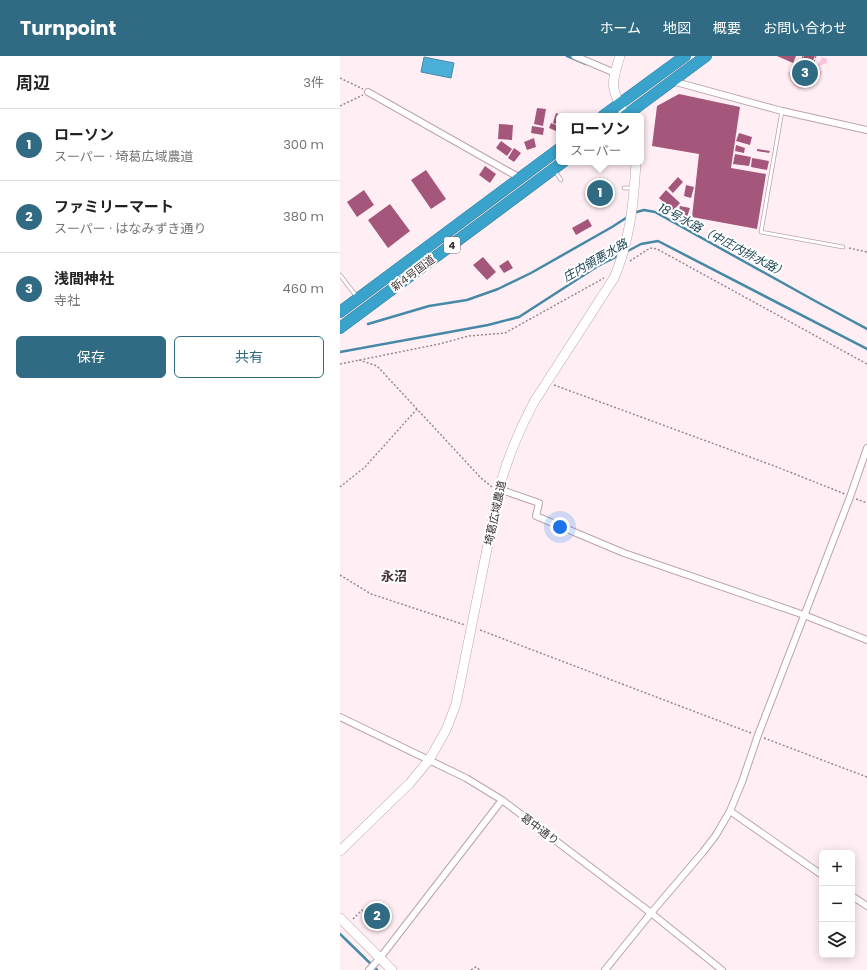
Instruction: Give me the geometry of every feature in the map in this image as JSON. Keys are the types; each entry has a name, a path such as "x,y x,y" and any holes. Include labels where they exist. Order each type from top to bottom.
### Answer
{"highway":[{"path":"607,113 685,56"},
{"path":"629,113 706,56"},
{"name":"新4号国道","path":"340,312 556,151"},
{"name":"新4号国道","path":"340,328 559,165"}],"street":[{"path":"575,56 615,73"},
{"path":"620,56 612,86 624,113"},
{"path":"672,81 782,111 867,130"},
{"path":"368,92 520,178"},
{"name":"埼葛広域農道","path":"340,851 410,783 429,760 438,746 451,718 456,704 499,489 506,465 525,419 547,381 614,278 620,264 629,227 636,165"},
{"path":"605,970 716,835 730,811 850,497 867,448"},
{"path":"499,489 539,502 536,516 624,553 804,615 867,640"},
{"name":"葛中通り","path":"340,716 466,778 502,800 651,913 722,970"},
{"path":"369,970 502,800"},
{"path":"730,811 819,873"},
{"path":"855,898 867,906"},
{"path":"340,918 378,960 392,970"}],"lane":[{"path":"782,111 760,232 843,247"},
{"path":"554,169 561,180"},
{"path":"624,188 634,188"},
{"path":"340,275 358,299"}],"path":[{"path":"803,56 799,66 811,70 816,56"},
{"path":"340,78 368,92"},
{"path":"340,106 368,92"},
{"path":"843,247 867,252"},
{"path":"620,264 650,248 657,249 867,364"},
{"path":"340,364 439,344 469,336 505,333 609,276 614,278"},
{"path":"357,360 377,366 482,478 490,486 499,489"},
{"path":"547,381 777,467 867,503"},
{"path":"340,487 366,467 417,409"},
{"path":"340,575 371,594 471,627 867,777"},
{"path":"353,920 362,910 370,918"},
{"path":"471,970 476,967 480,970"}],"shaded area":[{"path":"822,57 827,59 827,63 819,66 822,72 820,77 814,78 812,83 808,84 807,87 800,89 794,86 788,73 797,64 801,68 801,78 807,79 812,76"}],"water":[{"path":"424,57 454,63 451,78 421,72"}],"building":[{"path":"777,56 796,56 793,63"},
{"path":"804,56 815,56 809,68 802,65 805,59 803,59"},
{"path":"679,94 740,107 731,168 766,174 757,229 692,217 699,154 652,146 657,106"},
{"path":"537,108 546,109 543,126 534,124"},
{"path":"556,113 556,124 553,123"},
{"path":"551,123 556,125 556,131 549,128"},
{"path":"499,124 513,125 512,140 498,139"},
{"path":"532,126 544,128 543,135 531,133"},
{"path":"739,133 752,137 750,145 736,141"},
{"path":"534,138 536,147 527,150 524,142"},
{"path":"501,141 512,149 507,156 496,148"},
{"path":"736,145 745,148 744,153 735,151"},
{"path":"514,148 521,153 514,162 508,158"},
{"path":"757,149 770,151 769,153 757,151"},
{"path":"735,154 751,157 749,166 733,164"},
{"path":"752,158 769,161 767,170 751,167"},
{"path":"485,166 496,174 490,183 479,175"},
{"path":"426,170 446,199 431,209 411,180"},
{"path":"678,177 683,182 673,193 668,188"},
{"path":"605,180 613,191 594,205 586,194"},
{"path":"686,185 694,187 691,198 684,196"},
{"path":"364,190 374,205 357,217 347,202"},
{"path":"666,190 680,203 673,211 659,198"},
{"path":"390,204 410,231 388,248 368,220"},
{"path":"680,206 690,208 687,217 678,214"},
{"path":"588,219 592,226 576,235 572,228"},
{"path":"483,257 496,272 487,280 473,265"},
{"path":"508,260 513,268 504,273 499,266"},
{"path":"383,902 390,908 374,928 367,922"}],"waterway":[{"path":"567,56 586,64"},
{"name":"18号水路（中庄内排水路）","path":"633,213 644,210 655,212 867,329"},
{"name":"18号水路（中庄内排水路）","path":"368,324 429,306 467,300 498,289 531,273 629,216"},
{"name":"庄内領悪水路","path":"626,252 641,244 658,241 867,349"},
{"name":"庄内領悪水路","path":"340,352 488,325 519,317 598,266 620,255"},
{"path":"340,934 377,970"}],"place":[{"name":"浅間神社","path":"805,73"},
{"name":"ローソン","path":"600,193"},
{"name":"ファミリーマート","path":"377,916"}],"district":[{"name":"永沼","path":"394,576"}]}
